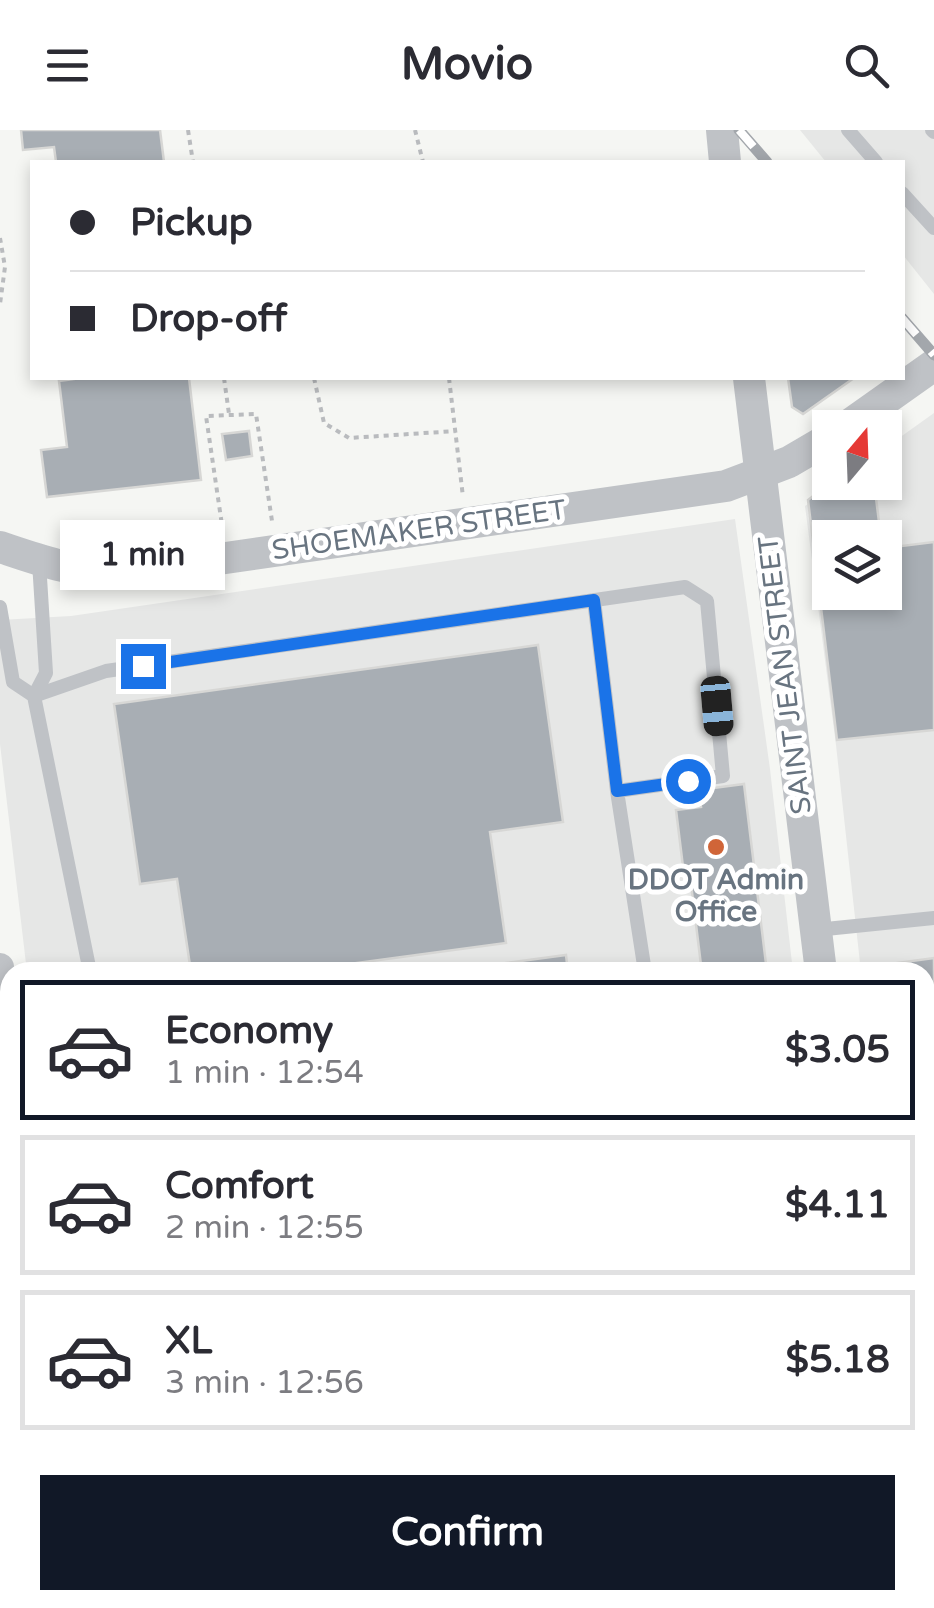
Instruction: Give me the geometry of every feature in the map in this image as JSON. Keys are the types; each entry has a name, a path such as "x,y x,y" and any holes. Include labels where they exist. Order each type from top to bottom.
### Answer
{"street":[{"path":"722,130 726,160"},
{"path":"870,410 934,364"},
{"name":"SAINT JEAN STREET","path":"749,380 819,962"},
{"name":"SHOEMAKER STREET","path":"0,547 83,570 140,568 726,486 812,448"}],"lane":[{"path":"848,130 874,160"},
{"path":"905,195 934,228"},
{"path":"39,559 46,672 34,696 88,962"},
{"path":"34,696 106,672 685,587 707,601 723,776 617,791"},
{"path":"594,600 617,791 643,962"},
{"path":"0,607 13,682 34,696"},
{"path":"816,930 934,918"}],"path":[{"path":"188,130 193,160"},
{"path":"414,130 422,160"},
{"path":"0,238 4,267 0,304"},
{"path":"224,380 230,414"},
{"path":"314,380 324,423 348,438 456,431"},
{"path":"449,380 466,524"},
{"path":"223,532 206,416 256,414 272,522"}],"shaded area":[{"path":"800,130 934,130 934,294 905,258 905,160 824,160"},
{"path":"934,413 934,962 860,962 818,610 902,610 902,520 812,520 812,560 805,506 814,500 902,500 902,436"},
{"path":"735,519 792,962 26,962 0,744 0,620 71,616"}],"building":[{"path":"21,130 160,130 164,160 56,160 54,147 23,150"},
{"path":"189,380 201,480 47,497 41,450 67,447 59,381"},
{"path":"788,380 851,380 803,414 792,407"},
{"path":"249,431 252,456 226,460 222,434"},
{"path":"812,497 812,500 876,500 879,520 812,520 812,533 808,500"},
{"path":"934,542 934,730 837,740 821,610 902,610 902,546"},
{"path":"538,645 563,822 490,832 506,943 364,962 189,962 177,879 140,884 114,704"},
{"name":"DDOT Admin Office","path":"744,784 766,962 701,962 676,810 701,807 698,790"},
{"path":"566,955 567,962 514,962"}],"railway":[{"path":"739,130 765,160"},
{"path":"905,321 934,355"}],"place":[{"name":"DDOT Admin Office","path":"716,847"}],"route":[{"path":"143,666 594,600 617,791 688,781"}]}
